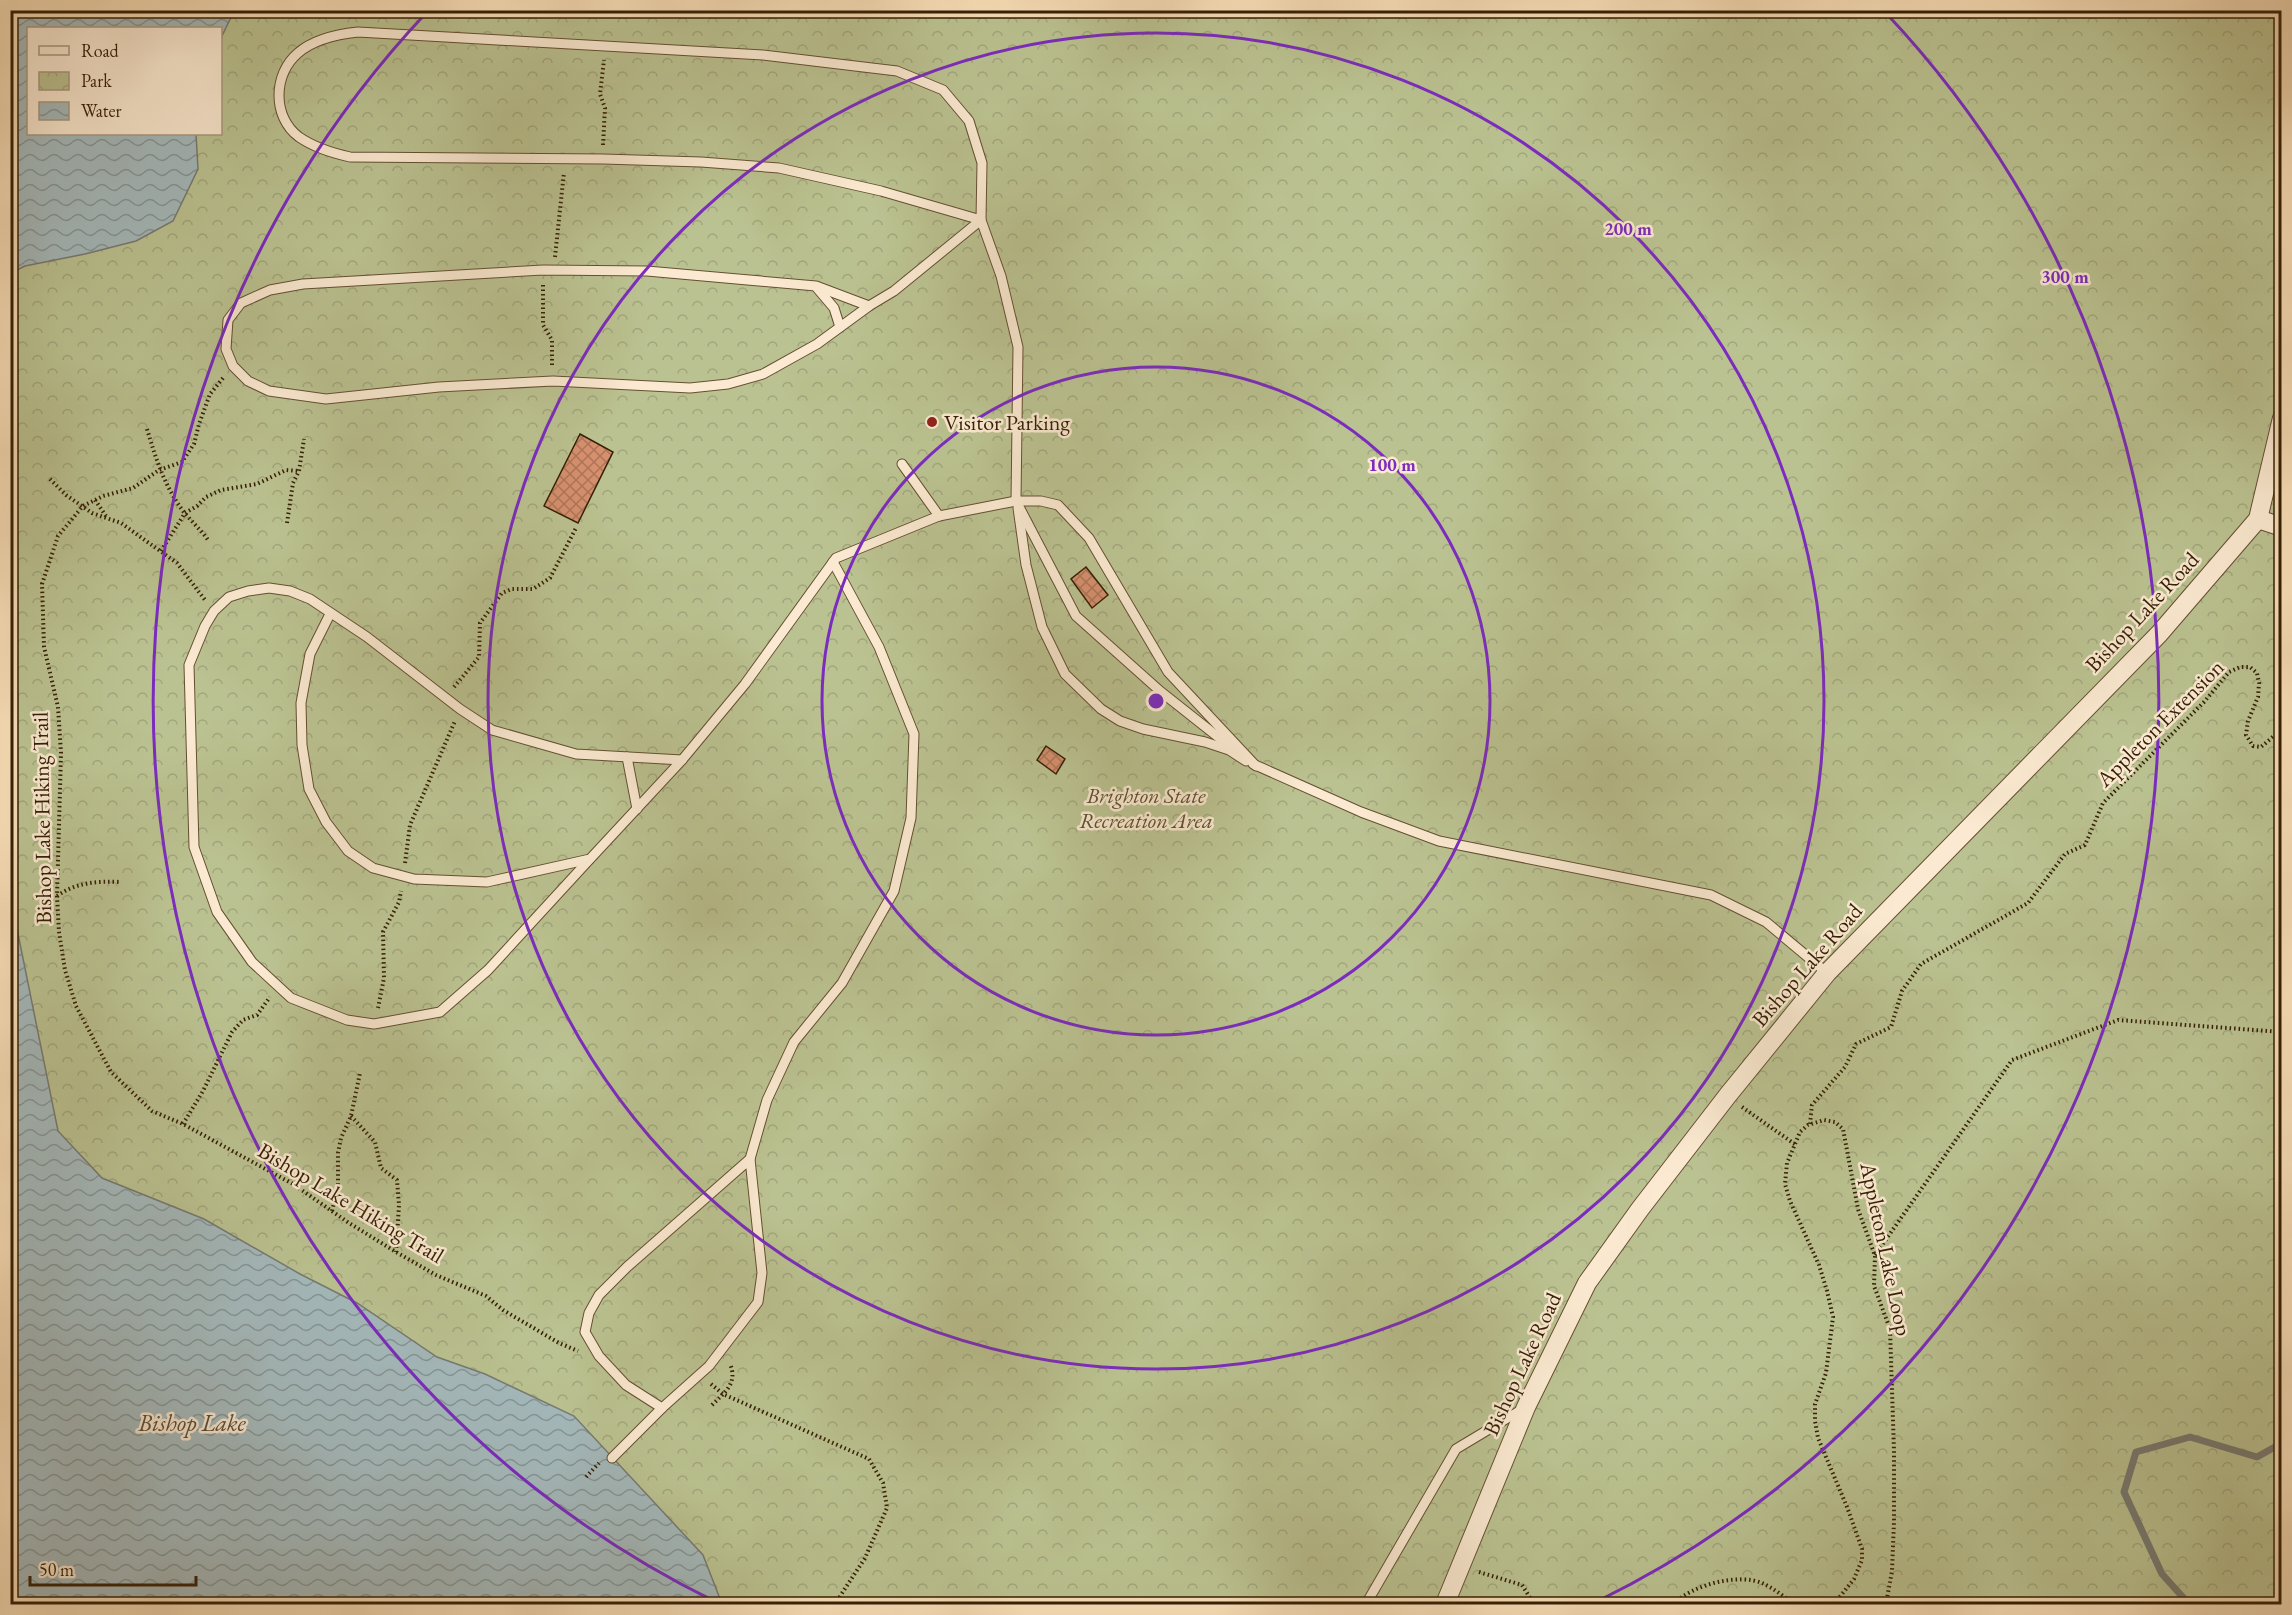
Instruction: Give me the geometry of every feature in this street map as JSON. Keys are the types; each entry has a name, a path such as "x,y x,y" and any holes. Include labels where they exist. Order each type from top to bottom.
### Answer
{"street":[{"name":"Bishop Lake Road","path":"1445,1605 1526,1407 1587,1283 1640,1209 1728,1095 1827,973 2159,634 2258,519 2282,418"},
{"path":"2258,519 2282,527"}],"lane":[{"path":"981,220 881,190 780,168 701,162 603,159 350,157 314,146 298,135 285,121 279,100 281,77 299,52 329,38 344,33 358,32 763,55 880,68 906,74 943,90 969,121 982,163 981,220 1001,276 1018,347 1016,501 1026,565 1042,627 1065,674 1101,708 1120,721 1228,750 1256,766 1361,812 1439,841 1711,895 1766,922 1827,973"},
{"path":"868,306 816,286 647,271 554,269 303,284 270,290 241,303 228,320 226,349 233,366 248,381 268,392 327,399 439,387 553,381 690,388 728,384 763,374 817,344 868,306 894,291 981,220"},
{"path":"816,286 834,308 840,327"},
{"path":"902,464 939,516"},
{"path":"1016,501 1076,616 1160,691 1256,766"},
{"path":"682,760 576,754 492,730 460,709 367,637 310,599 290,591 269,588 229,597 214,611 205,626 189,665 194,848 217,912 252,962 291,998 347,1020 374,1024 440,1012 488,970 682,760 745,684 836,558 939,516 1016,501 1041,501 1058,505 1089,538 1168,672 1256,766"},
{"path":"612,1458 662,1408 709,1366 758,1302 762,1273 750,1159 767,1100 794,1042 842,983 894,891 911,818 914,734 879,646 833,562"},
{"path":"330,614 310,654 301,703 302,745 309,789 326,822 348,851 373,868 403,877 487,882 590,860"},
{"path":"627,757 637,808"},
{"path":"662,1408 626,1385 599,1356 585,1332 589,1313 599,1295 627,1267 750,1159"},
{"path":"1366,1605 1456,1449 1526,1407"}],"path":[{"path":"603,159 605,108 600,94 606,45"},
{"path":"554,269 566,160"},
{"path":"543,270 543,325 552,340 553,381"},
{"name":"Bishop Lake Hiking Trail","path":"233,366 210,394 194,444 182,462 159,470 133,488 83,506 58,536 42,584 44,647 58,707 62,753 57,896 59,932 65,970 76,1006 111,1072 152,1111 183,1124 293,1184 396,1252 436,1275 486,1296 503,1310 559,1343 587,1355 599,1356"},
{"path":"147,429 159,470 185,513 208,540"},
{"path":"287,523 293,483 299,471 304,439"},
{"path":"160,551 185,513 198,506 206,497 221,490 257,484 286,470 299,471"},
{"path":"50,479 66,495 92,513 121,524 177,563 214,611"},
{"path":"95,500 106,517"},
{"path":"446,697 479,657 480,623 502,593 512,589 533,588 550,578 576,528"},
{"name":"Appleton Extension","path":"1810,1124 1812,1105 1845,1067 1856,1044 1891,1027 1902,991 1921,964 2028,903 2066,854 2085,845 2103,803 2204,702 2229,672 2243,666 2254,669 2257,673 2258,697 2248,721 2246,735 2248,741 2253,746 2261,747 2282,729"},
{"path":"57,896 81,884 121,882"},
{"path":"183,1124 208,1083 232,1032 243,1020 257,1015 278,985"},
{"path":"1875,1256 2012,1060 2118,1020 2282,1032"},
{"path":"332,1211 338,1187 338,1154 341,1138 351,1116 360,1073"},
{"path":"1728,1095 1754,1117 1796,1145"},
{"path":"351,1116 375,1142 381,1168 397,1180 399,1205 396,1252"},
{"name":"Appleton Lake Loop","path":"1810,1124 1824,1120 1835,1122 1843,1129 1858,1209 1875,1256 1874,1286 1890,1329 1894,1521 1892,1571 1886,1605"},
{"path":"1810,1124 1800,1132 1787,1163 1785,1184 1790,1201 1819,1265 1833,1317 1826,1372 1815,1404 1818,1438 1862,1549 1862,1560 1854,1579 1834,1605"},
{"path":"712,1405 732,1385 734,1377 729,1359"},
{"path":"700,1374 723,1394 869,1459 883,1483 887,1508 865,1558 835,1605"},
{"path":"1460,1565 1522,1585 1534,1605"},
{"path":"1674,1605 1680,1597 1696,1587 1709,1583 1750,1580 1764,1583 1795,1605"}],"green space":[{"name":"Brighton State Recreation Area","path":"11,11 2281,11 2281,1604 11,1604"}],"water":[{"path":"11,10 234,11 222,36 222,27 27,27 27,135 196,135 198,169 173,221 136,241 25,266 11,273"},
{"name":"Bishop Lake","path":"10,884 58,1131 102,1178 204,1219 300,1274 357,1303 437,1357 485,1374 574,1416 703,1555 722,1604 11,1604"}],"building":[{"path":"580,434 613,452 578,523 544,506"},
{"path":"1086,567 1108,595 1092,608 1071,579"},
{"path":"1046,746 1065,759 1056,774 1037,760"}],"waterway":[{"path":"2189,1604 2162,1574 2124,1492 2136,1452 2190,1437 2257,1457 2282,1443"}],"place":[{"name":"Visitor Parking","path":"932,422"}]}
